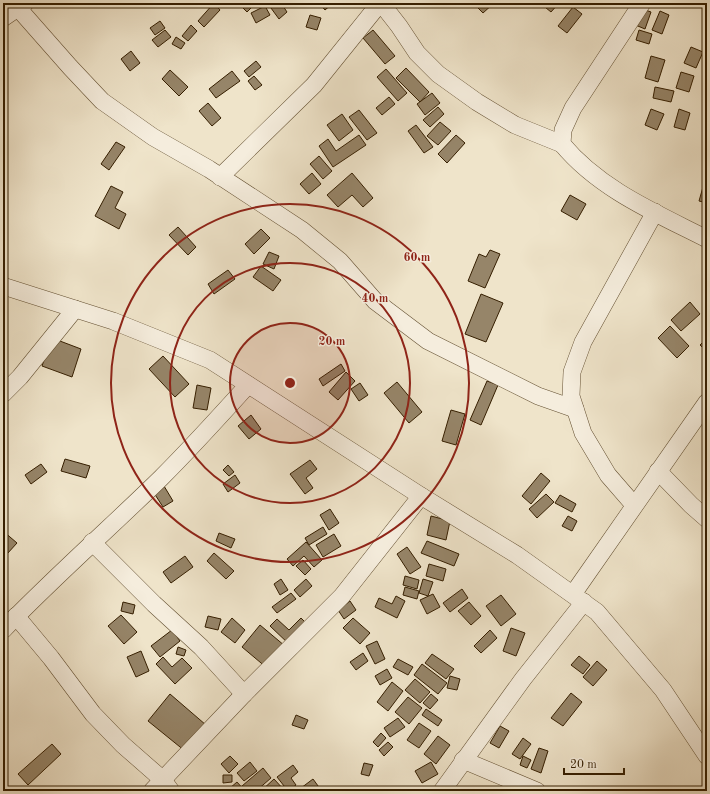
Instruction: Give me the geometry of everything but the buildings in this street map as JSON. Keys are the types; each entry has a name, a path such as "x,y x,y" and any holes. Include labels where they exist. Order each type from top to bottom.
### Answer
{"street":[{"path":"220,177 314,86 380,3 399,26 417,53 438,74 476,102 515,125 562,144 573,157 604,183 707,239"},
{"path":"562,144 563,130 573,108 642,3"},
{"path":"3,18 19,5 70,67 102,101 153,138 220,177 302,230 340,260 375,301 428,341 538,396 575,409"},
{"path":"634,505 608,475 583,433 571,396 572,372 583,342 655,212"},
{"path":"3,286 113,321 210,360 421,496 517,555 597,612 663,690 707,756"},
{"path":"3,394 20,377 75,309"},
{"path":"3,629 92,542 162,477 221,415 248,384"},
{"path":"442,791 523,679 578,598 634,505 707,402"},
{"path":"658,471 707,519"},
{"path":"16,616 51,658 93,714 162,787 244,694 342,596 421,496"},
{"path":"92,542 154,604 201,647 244,694"},
{"path":"464,760 537,791"}]}
